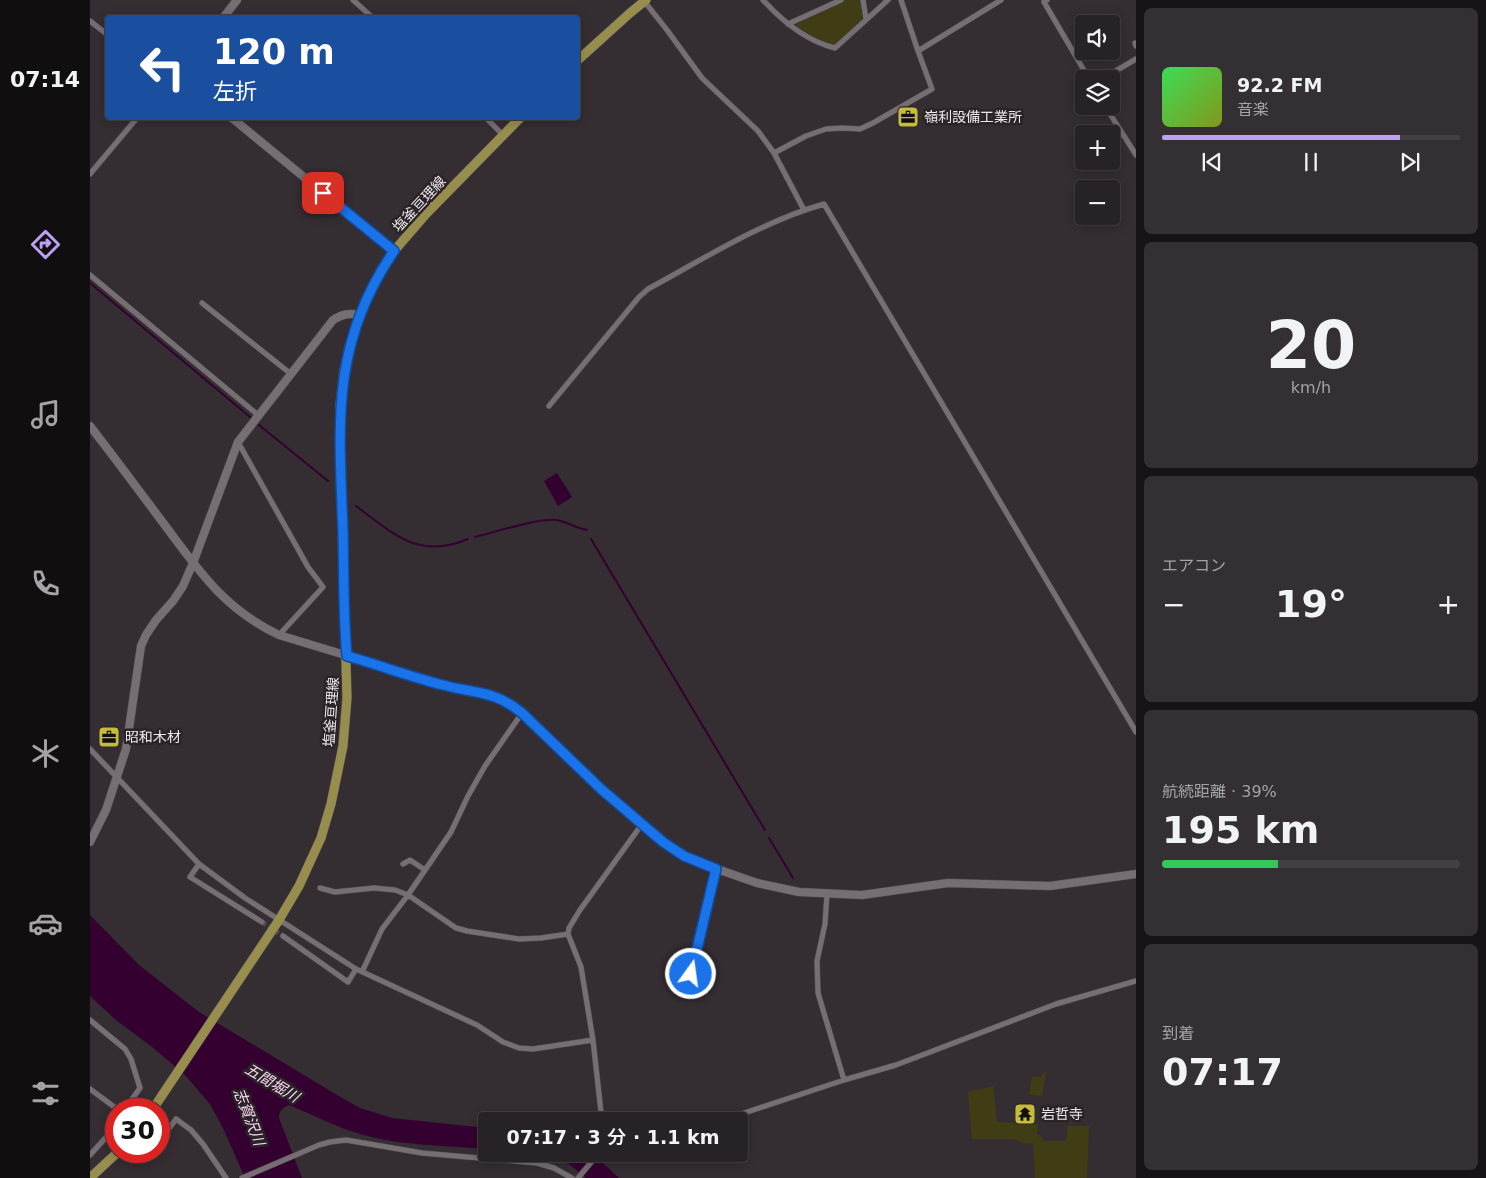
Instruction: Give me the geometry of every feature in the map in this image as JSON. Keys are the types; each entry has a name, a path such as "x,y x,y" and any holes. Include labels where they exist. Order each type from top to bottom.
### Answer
{"main road":[{"path":"580,58 644,0"},
{"name":"塩釜亘理線","path":"160,1098 279,920 299,886 321,838 331,804 339,770 345,730 347,698 340,405 344,370 350,344 360,315 373,286 394,251 426,214 518,120"},
{"path":"90,1178 106,1163"}],"street":[{"path":"225,15 237,0"},
{"path":"353,0 370,15"},
{"path":"644,0 702,78 758,131 774,153 804,210"},
{"path":"763,0 776,14 798,32 835,48 888,0"},
{"path":"788,24 841,0"},
{"path":"862,0 866,19"},
{"path":"774,153 806,136 826,129 860,129 932,89 901,0"},
{"path":"1047,0 1044,2 1084,70"},
{"path":"918,52 999,1"},
{"path":"90,21 105,33"},
{"path":"1117,70 1136,59"},
{"path":"1111,115 1136,155"},
{"path":"90,174 135,120"},
{"path":"234,120 394,251"},
{"path":"488,120 503,135"},
{"path":"549,406 639,297 648,289 749,234 804,210 824,204 1136,732"},
{"path":"90,275 258,415"},
{"path":"202,303 291,374"},
{"path":"90,842 106,810 126,749 141,646 156,620 183,586 238,442 333,320 342,314 360,315"},
{"path":"90,426 193,563 237,610 264,628 279,635 444,685 495,696 508,702 642,824 684,856 716,869 775,888 826,894 862,895 946,884 1050,886 1136,874"},
{"path":"238,442 308,567 324,587 279,635"},
{"path":"362,972 382,928 408,895 451,832 468,796 522,713"},
{"path":"90,749 173,839 199,864 245,898 356,969 477,1025 503,1042 519,1048 533,1050 593,1040"},
{"path":"601,1112 593,1040 581,967 568,934 569,928 580,910 642,824"},
{"path":"403,864 410,860 425,870"},
{"path":"199,864 190,877 262,922"},
{"path":"691,974 716,869"},
{"path":"320,888 335,892 374,888 391,889 408,895 456,928 467,931 519,938 541,938 568,934"},
{"path":"826,894 825,924 817,961 818,993 844,1080"},
{"path":"283,936 348,982 356,969"},
{"path":"747,1112 896,1065 1056,1004 1136,981"},
{"path":"90,1020 125,1048 131,1059 140,1088 133,1098"},
{"path":"90,1089 105,1100"},
{"path":"170,1127 176,1119 191,1130 226,1178"},
{"path":"90,1155 105,1138"},
{"path":"242,1178 299,1153 330,1142 346,1140 422,1153 536,1163 554,1168 572,1178"},
{"path":"578,1178 591,1162"}],"shaded area":[{"path":"846,0 860,0 861,20 834,45 816,38 797,27 797,24"},
{"path":"1046,1072 1042,1096 1029,1094 1032,1077 1041,1077 1042,1073"},
{"path":"993,1086 997,1122 1038,1124 1037,1134 1042,1137 1043,1141 1066,1141 1068,1126 1089,1126 1087,1178 1035,1178 1033,1143 1022,1143 1014,1139 972,1139 968,1092"}],"water":[{"path":"557,473 572,497 558,506 544,481"},
{"path":"90,915 139,965 199,1012 360,1108 392,1118 478,1127 478,1148 404,1143 373,1137 340,1127 289,1105 282,1110 279,1118 302,1178 245,1178 210,1104 185,1075 151,1046 117,1021 90,996"},
{"path":"564,1162 602,1162 619,1178 586,1178 569,1164"}],"waterway":[{"path":"90,283 250,417"},
{"path":"259,425 328,481"},
{"path":"356,506 395,534 421,545 435,547 450,545 468,539"},
{"path":"475,537 528,523 549,520 561,521 587,530"},
{"path":"591,539 765,830"},
{"path":"769,838 793,878"}],"tunnel":[{"path":"262,922 283,936"}],"place":[{"name":"嶺利設備工業所","path":"908,117"},
{"name":"昭和木材","path":"109,737"},
{"name":"岩哲寺","path":"1025,1114"}],"route":[{"path":"323,193 394,251 373,286 360,315 350,344 344,370 340,405 340,457 347,656 444,685 495,696 508,702 522,713 601,789 663,842 684,856 716,869 691,974"}],"water label":[{"name":"五間堀川","path":"272,1083"},
{"name":"志賀沢川","path":"249,1117"}]}
